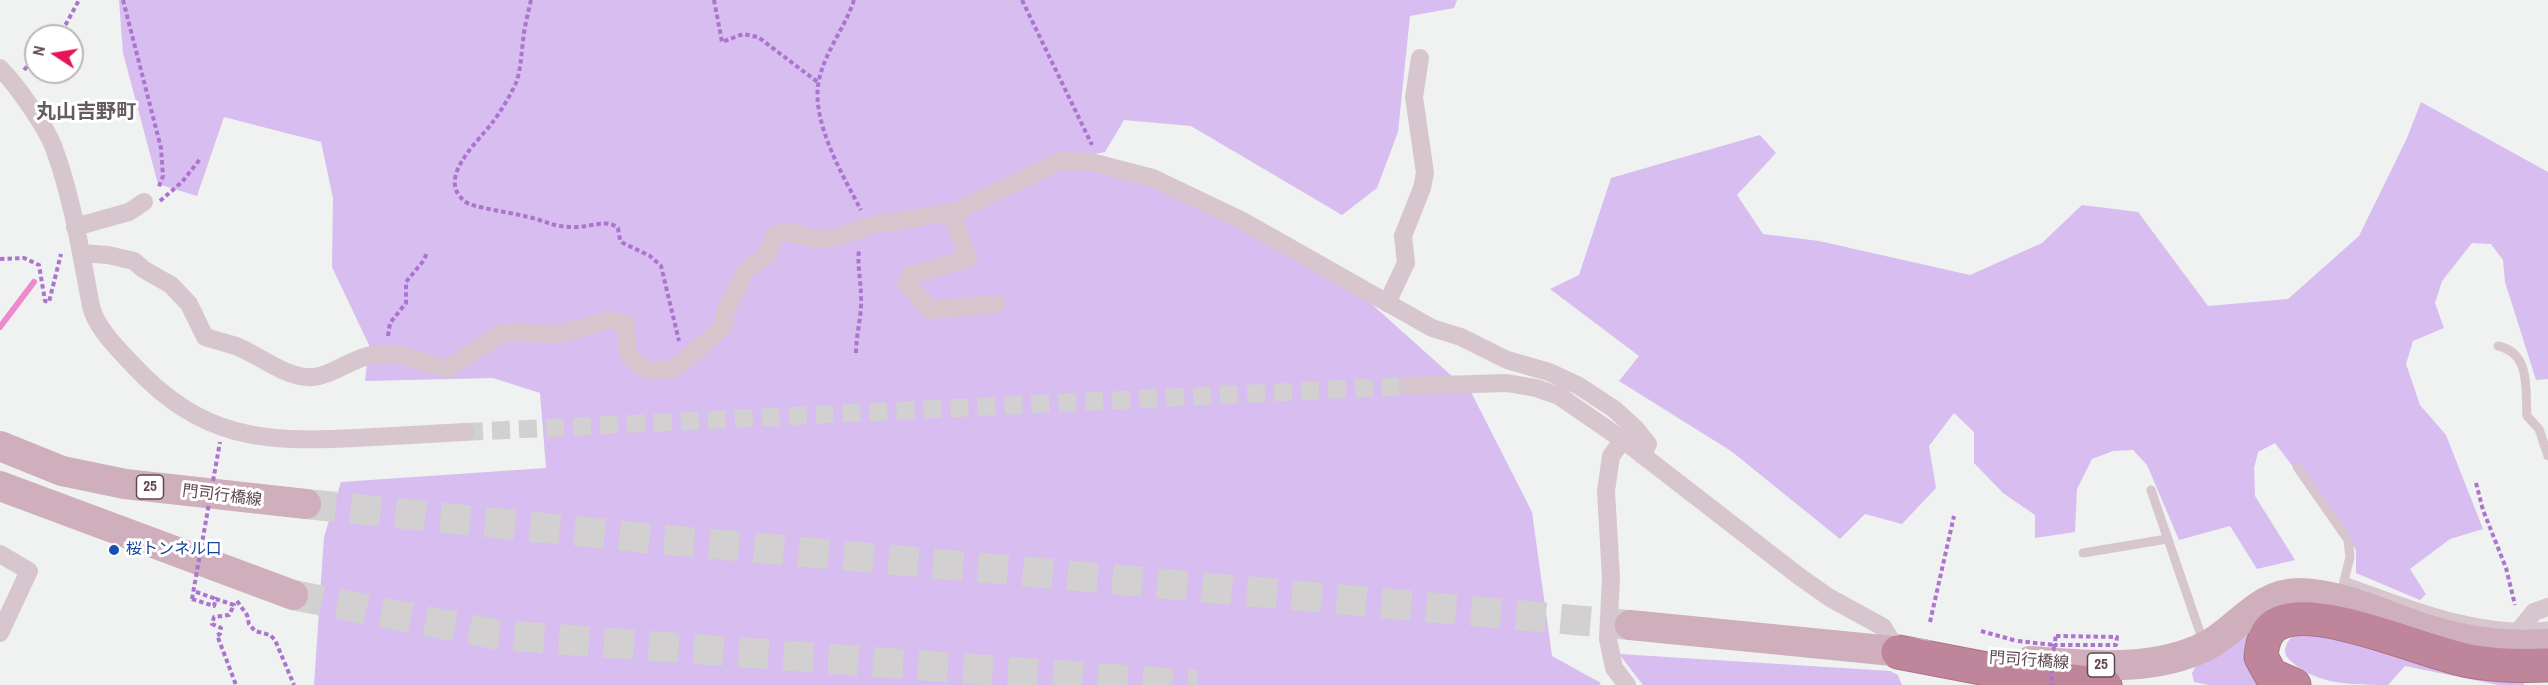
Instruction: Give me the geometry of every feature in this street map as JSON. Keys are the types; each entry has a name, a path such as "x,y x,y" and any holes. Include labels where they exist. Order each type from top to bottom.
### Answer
{"highway":[{"path":"2294,685 2271,675 2261,657 2265,637 2271,628 2289,620 2301,619 2338,624 2470,661 2548,665"},
{"path":"1898,652 2002,672 2105,685"}],"main road":[{"name":"門司行橋線","path":"0,446 62,471 125,484 306,504"},
{"path":"0,486 293,595"},
{"name":"門司行橋線","path":"1630,625 1898,652 2063,664 2128,665 2162,661 2205,646 2269,599 2299,593 2342,590 2449,636 2496,644 2548,645"}],"street":[{"path":"1387,303 1406,263 1403,236 1422,188 1425,173 1414,97 1420,58"},
{"path":"0,68 15,83 55,149 78,240 92,309 102,328 141,373 171,400 222,428 263,438 300,441 465,432"},
{"path":"78,240 108,255 134,261 180,292 189,304 205,337 236,346 300,376 316,377 363,357 387,353 413,357 448,368 504,332 559,334 610,320 626,324 629,338 628,353 634,361 646,369 658,370 675,368 685,362 719,331 724,324 726,309 746,271 769,253 775,236 780,232 814,238 829,238 868,226 951,212 1060,161 1091,162 1153,178 1173,187 1241,220 1432,328 1461,337 1507,360 1549,372 1579,386 1614,410 1636,429 1648,444 1642,455"},
{"path":"78,240 144,202"},
{"path":"951,212 968,259 910,275 906,282 930,310 998,304"},
{"path":"1407,386 1480,382 1507,383 1536,388 1559,396 1623,440 1800,577 1830,598 1883,627 1898,652"},
{"path":"1623,440 1611,456 1606,490 1611,578 1608,639 1614,668 1627,685"},
{"path":"0,554 29,571 0,633"},
{"path":"2521,628 2534,612 2548,607"}],"lane":[{"path":"2498,346 2511,351 2521,366 2527,382 2527,416 2539,429 2548,456"},
{"path":"2297,467 2348,540 2350,557 2342,590 2499,626 2521,628 2548,626"},
{"path":"2151,490 2205,646"},
{"path":"2083,553 2168,539"}],"path":[{"path":"66,24 79,0"},
{"path":"123,0 161,148 163,177 157,191 144,202"},
{"path":"531,0 523,39 521,67 515,84 492,122 462,159 458,168 456,188 461,199 469,204 531,217 545,224 572,227 607,224 618,228 620,240 623,243 650,256 661,266 685,362"},
{"path":"714,0 722,42 742,34 758,37 819,83"},
{"path":"854,0 837,35 819,83 820,114 825,133 868,226 859,251 858,273 861,295 856,353"},
{"path":"1022,0 1085,129 1092,146 1091,162"},
{"path":"144,202 155,204 166,197 182,182 201,158"},
{"path":"0,260 24,258 39,265 45,302 49,302 62,247 78,240"},
{"path":"387,353 390,323 406,303 406,282 424,260 427,252"},
{"path":"216,599 214,606 192,599 220,442"},
{"path":"2476,483 2483,510 2506,568 2521,628"},
{"path":"1930,622 1953,516"},
{"path":"196,592 234,605 229,615 214,617 212,624 221,628 220,634 217,635 236,685"},
{"path":"236,599 255,631 270,635 275,640 294,685"},
{"path":"1981,632 2018,641 2054,645 2051,685"}],"shaded area":[{"path":"119,0 1457,0 1454,8 1410,16 1398,132 1377,188 1342,215 1191,126 1124,120 1105,152 1081,157 1172,179 1337,273 1472,394 1532,512 1552,656 1601,683 1599,685 314,685 324,537 341,482 546,468 540,393 493,378 365,381 369,345 332,267 333,198 321,142 224,117 197,196 158,184 123,53"},
{"path":"2421,102 2548,172 2548,379 2536,380 2505,282 2503,260 2491,244 2472,243 2442,281 2435,303 2444,328 2413,341 2406,364 2420,405 2446,435 2483,529 2450,539 2410,569 2426,594 2420,600 2356,573 2356,550 2275,443 2258,452 2254,468 2255,496 2295,560 2257,569 2230,526 2179,540 2147,465 2133,450 2113,451 2092,459 2077,489 2075,532 2035,538 2035,515 2003,493 1974,463 1974,432 1954,413 1929,446 1936,488 1902,524 1865,514 1840,539 1731,451 1619,381 1639,356 1550,289 1579,275 1611,178 1760,135 1776,153 1737,195 1763,234 1819,241 1970,275 2042,243 2082,205 2138,212 2208,306 2288,299 2359,236 2407,138"},
{"path":"2255,625 2264,685 2209,685 2194,682 2192,673 2196,666"},
{"path":"2306,629 2523,679 2524,685 2499,685 2405,666 2388,685 2350,684 2324,679 2302,670 2286,655 2285,649 2289,640"},
{"path":"1619,654 1890,671 1898,675 1902,685 1643,685"}],"waterway":[{"path":"0,327 34,282"}],"tunnel":[{"path":"465,432 1407,386"},
{"path":"306,504 645,538 1630,625"},
{"path":"293,595 499,635 1197,685"}],"place":[{"name":"桜トンネル口","path":"114,550"}],"district":[{"name":"丸山吉野町","path":"86,113"}]}
